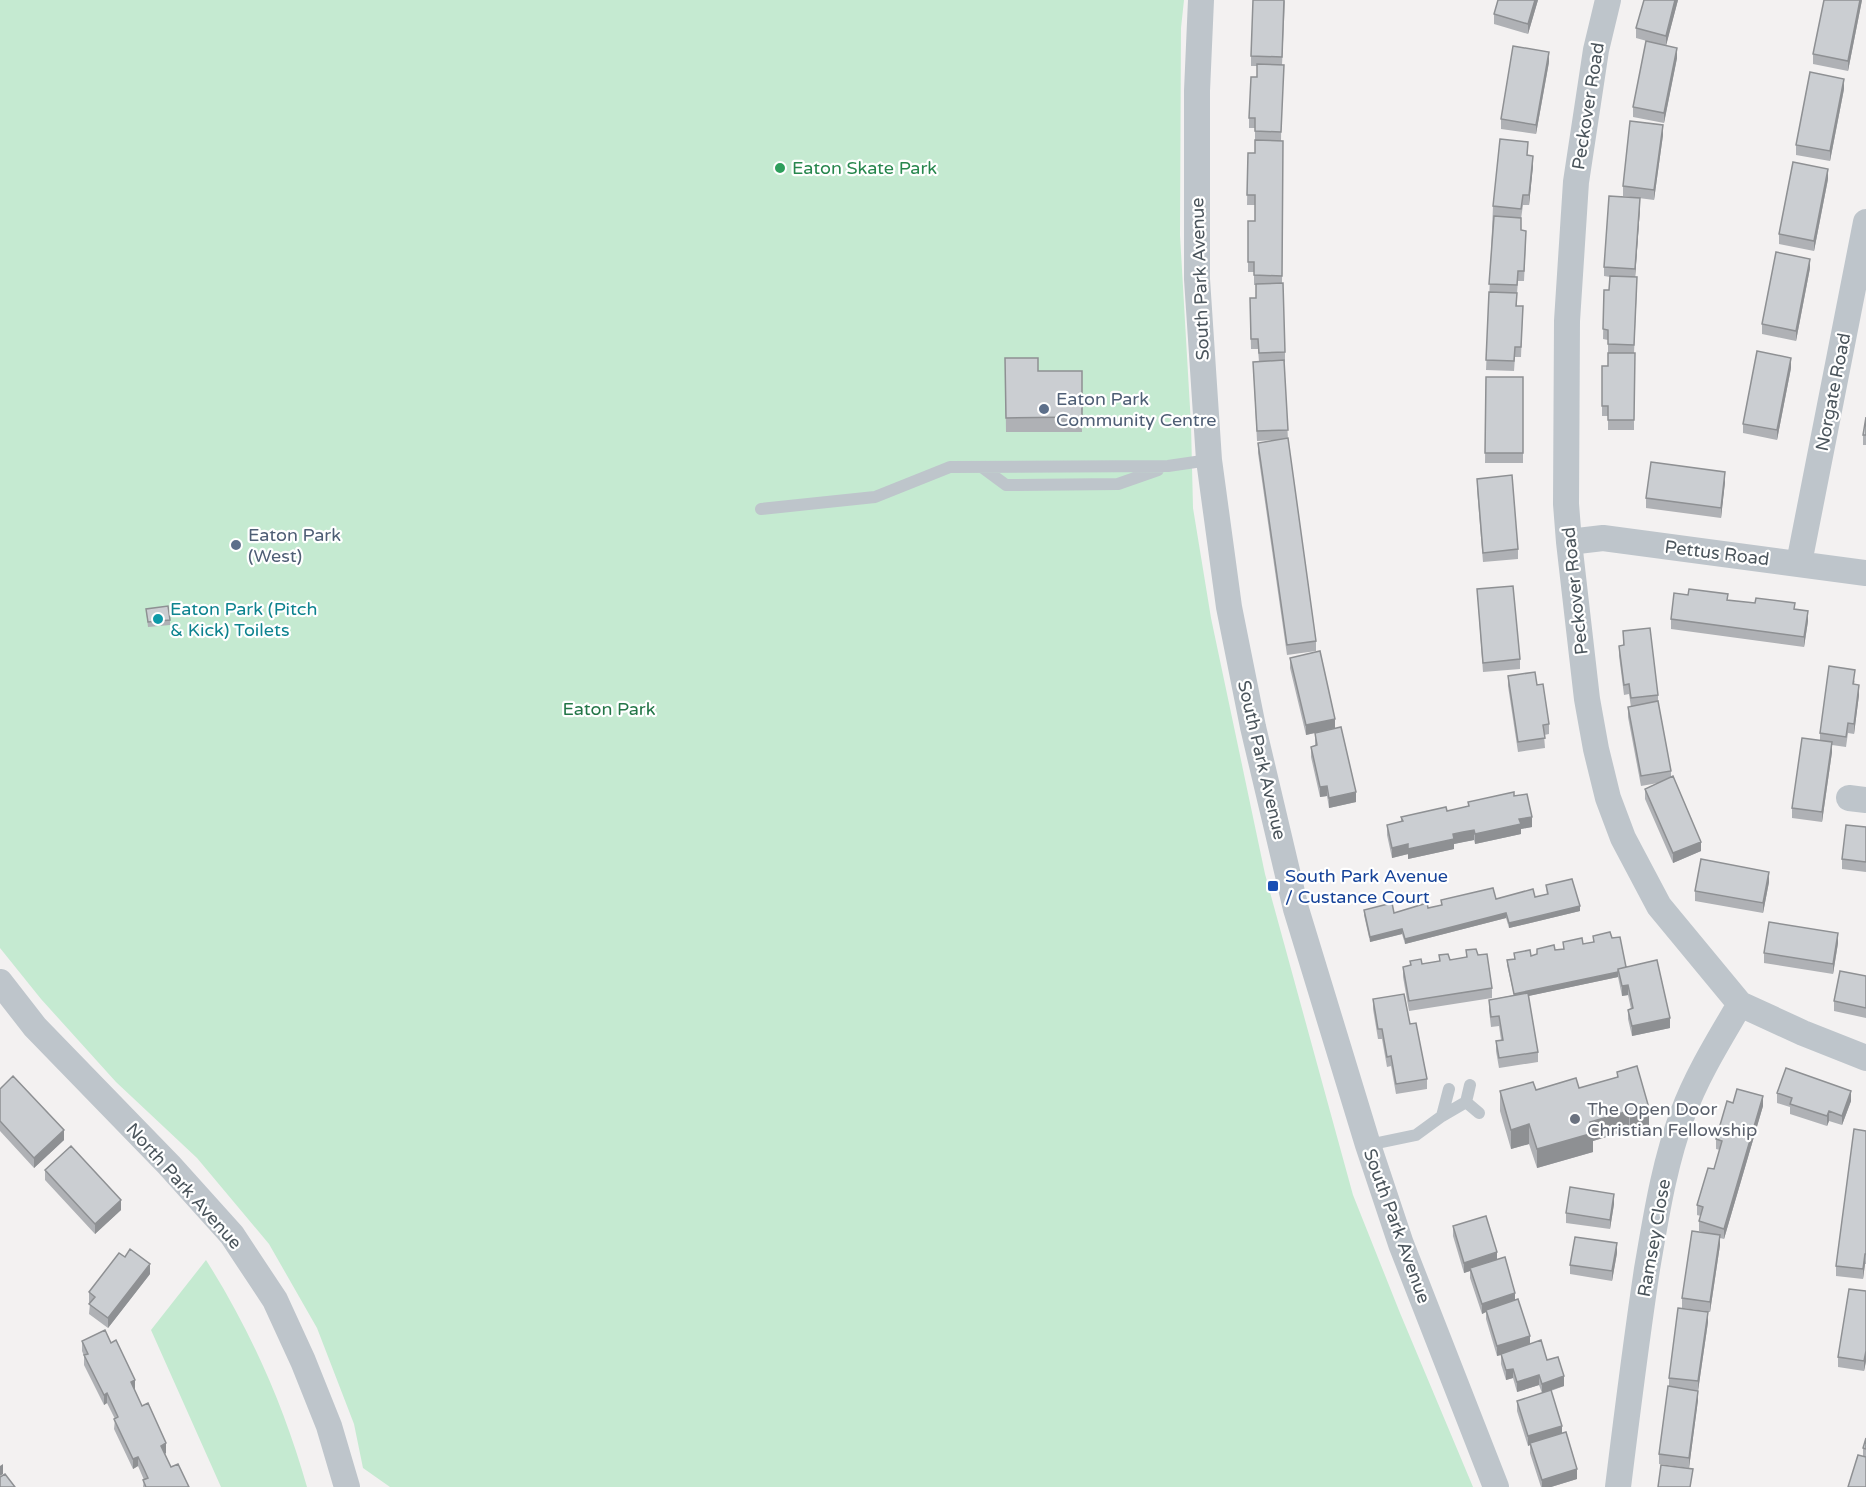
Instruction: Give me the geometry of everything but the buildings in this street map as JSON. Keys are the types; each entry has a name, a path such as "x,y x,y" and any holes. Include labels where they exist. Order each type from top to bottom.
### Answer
{"street":[{"name":"South Park Avenue","path":"1201,0 1197,91 1197,279 1209,460 1229,607 1252,727 1296,909 1368,1145 1401,1244 1496,1487"},
{"name":"Peckover Road","path":"1608,0 1596,50 1576,182 1567,321 1566,504 1596,748 1623,838 1659,906 1740,1004 1803,1033 1866,1058"},
{"name":"Norgate Road","path":"1799,563 1866,222"},
{"name":"Pettus Road","path":"1569,542 1603,538 1866,573"},
{"name":"North Park Avenue","path":"0,982 36,1028 169,1165 232,1235 275,1300 329,1426 347,1487"},
{"name":"Ramsey Close","path":"1618,1487 1645,1283 1658,1204 1669,1156 1700,1072 1740,1004"}],"lane":[{"path":"761,509 875,497 950,467 983,468 1006,485 1118,484 1168,466 1209,460"},
{"path":"1368,1145 1416,1134 1466,1102 1470,1085"},
{"path":"1442,1116 1449,1089"},
{"path":"1466,1102 1479,1113"}],"green space":[{"name":"Eaton Park","path":"0,0 1184,0 1181,28 1180,235 1191,425 1193,508 1211,618 1265,874 1353,1195 1473,1487 390,1487 363,1468 354,1424 317,1328 269,1244 197,1158 116,1082 41,999 0,948"},
{"path":"206,1260 238,1314 265,1370 288,1427 307,1487 221,1487 151,1330"}],"place":[{"name":"Eaton Skate Park","path":"780,168"},
{"name":"Eaton Park Community Centre","path":"1044,409"},
{"name":"Eaton Park (West)","path":"236,545"},
{"name":"Eaton Park (Pitch & Kick) Toilets","path":"158,619"},
{"name":"South Park Avenue / Custance Court","path":"1273,886"},
{"name":"The Open Door Christian Fellowship","path":"1575,1119"}]}
